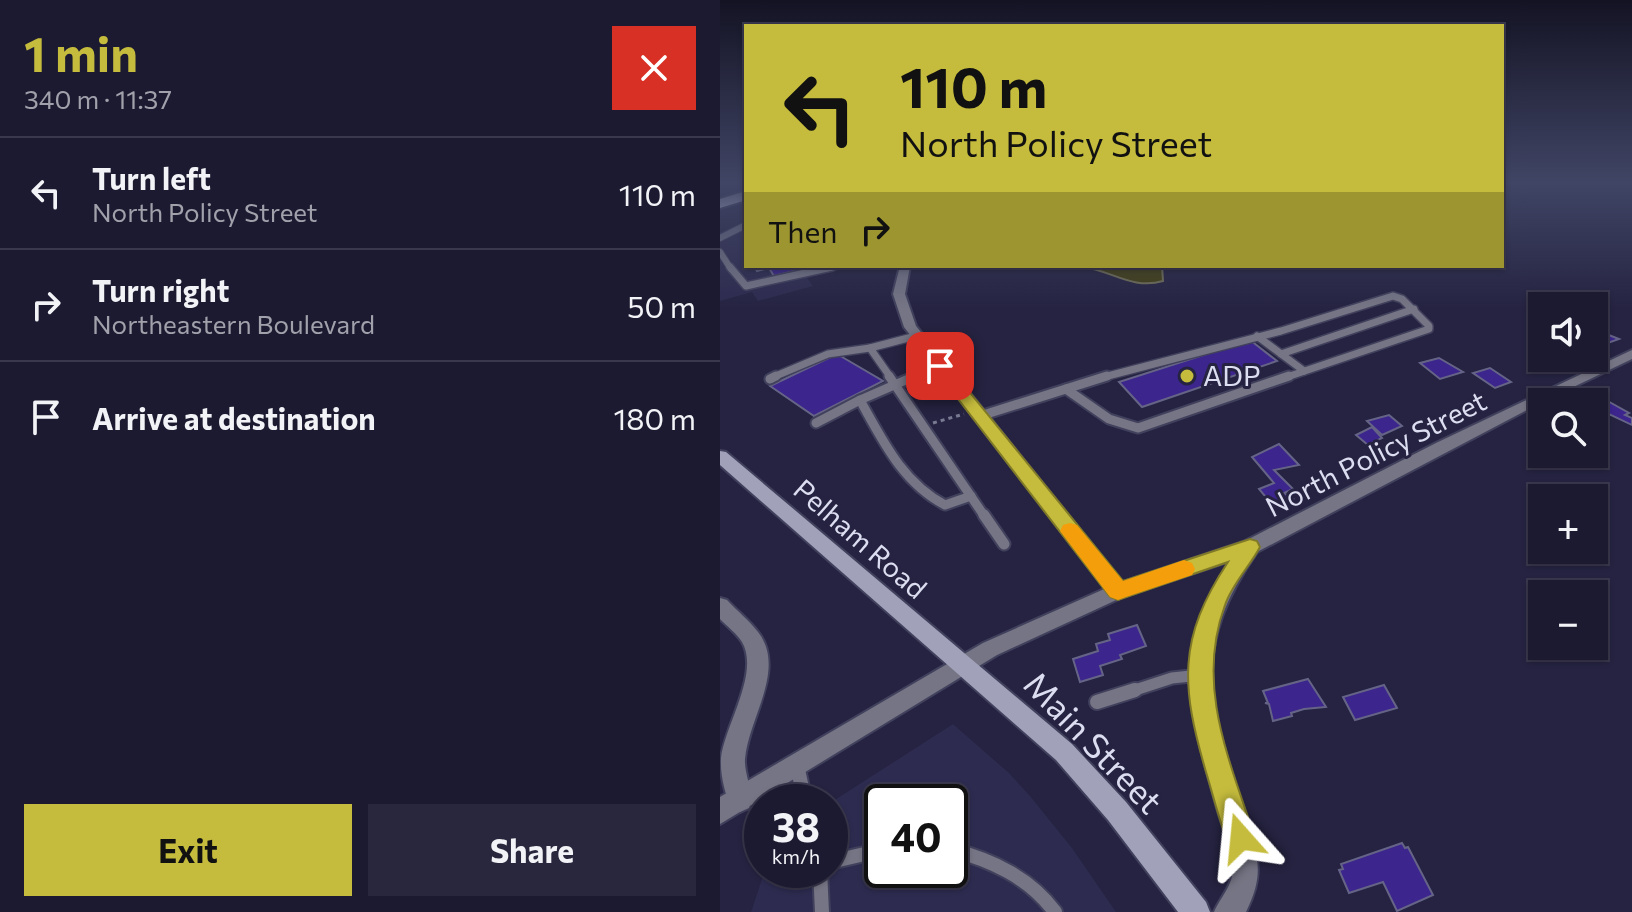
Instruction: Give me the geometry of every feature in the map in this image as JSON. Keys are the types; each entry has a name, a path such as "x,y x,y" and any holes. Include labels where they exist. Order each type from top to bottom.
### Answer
{"main road":[{"name":"Pelham Road","path":"720,456 963,665"},
{"name":"Main Street","path":"963,665 1064,752 1117,811 1196,912"}],"street":[{"path":"904,268 899,286 901,304 916,336 972,415 1118,591"},
{"name":"North Policy Street","path":"730,805 998,645 1118,591 1250,547 1442,447 1632,354"},
{"path":"1228,912 1237,901 1247,869 1206,726 1200,675 1202,641 1215,601 1250,547"},
{"path":"720,606 752,639 759,667 733,758 730,805"}],"lane":[{"path":"720,238 744,226"},
{"path":"720,252 746,286 828,268"},
{"path":"972,415 1393,296 1414,309 1429,329 1138,428 1128,427 1087,406 1066,389"},
{"path":"1281,354 1414,309"},
{"path":"770,379 828,354 870,348 916,336"},
{"path":"1257,336 1304,371"},
{"path":"870,348 1004,544"},
{"path":"816,423 895,383 940,366"},
{"path":"860,400 895,463 914,487 945,505 971,496"},
{"path":"1097,702 1172,678 1200,675"},
{"path":"797,765 801,784"},
{"path":"968,855 1013,875 1038,891 1055,912"},
{"path":"821,888 822,912"}],"path":[{"path":"948,418 972,415"}],"shaded area":[{"path":"744,224 744,268 844,268 807,278 813,286 758,301 752,292 720,301 720,232"},
{"path":"1088,268 1162,268 1163,281 1132,282"},
{"path":"953,724 1009,773 1030,796 1072,848 1116,912 751,912 759,888 848,888 848,791"}],"building":[{"path":"769,268 807,268 774,276"},
{"path":"1608,335 1619,339 1608,343"},
{"path":"1250,340 1277,361 1142,407 1119,382"},
{"path":"837,354 883,381 814,416 770,386"},
{"path":"1439,358 1463,372 1440,379 1420,363"},
{"path":"1490,368 1511,382 1495,388 1473,373"},
{"path":"1608,401 1629,413 1625,415 1632,418 1632,425 1608,414"},
{"path":"1389,415 1402,426 1382,435 1367,421"},
{"path":"1372,427 1382,438 1368,445 1356,435"},
{"path":"1279,444 1299,465 1274,470 1293,489 1284,493 1293,499 1275,508 1259,489 1274,483 1252,457"},
{"path":"1137,625 1146,646 1100,666 1103,675 1080,682 1073,659 1098,651 1096,644 1110,640 1108,634"},
{"path":"1308,679 1326,707 1304,709 1273,721 1263,691"},
{"path":"1384,685 1397,708 1355,720 1343,697"},
{"path":"1402,843 1405,848 1408,847 1433,895 1397,911 1383,882 1349,893 1339,870 1343,869 1341,864"}],"slow traffic":[{"path":"1070,531 1118,591 1184,569"}],"place":[{"name":"ADP","path":"1187,376"}],"route":[{"path":"940,366 1118,591 1250,547 1215,601 1200,657 1201,703 1206,726 1241,838"}]}
